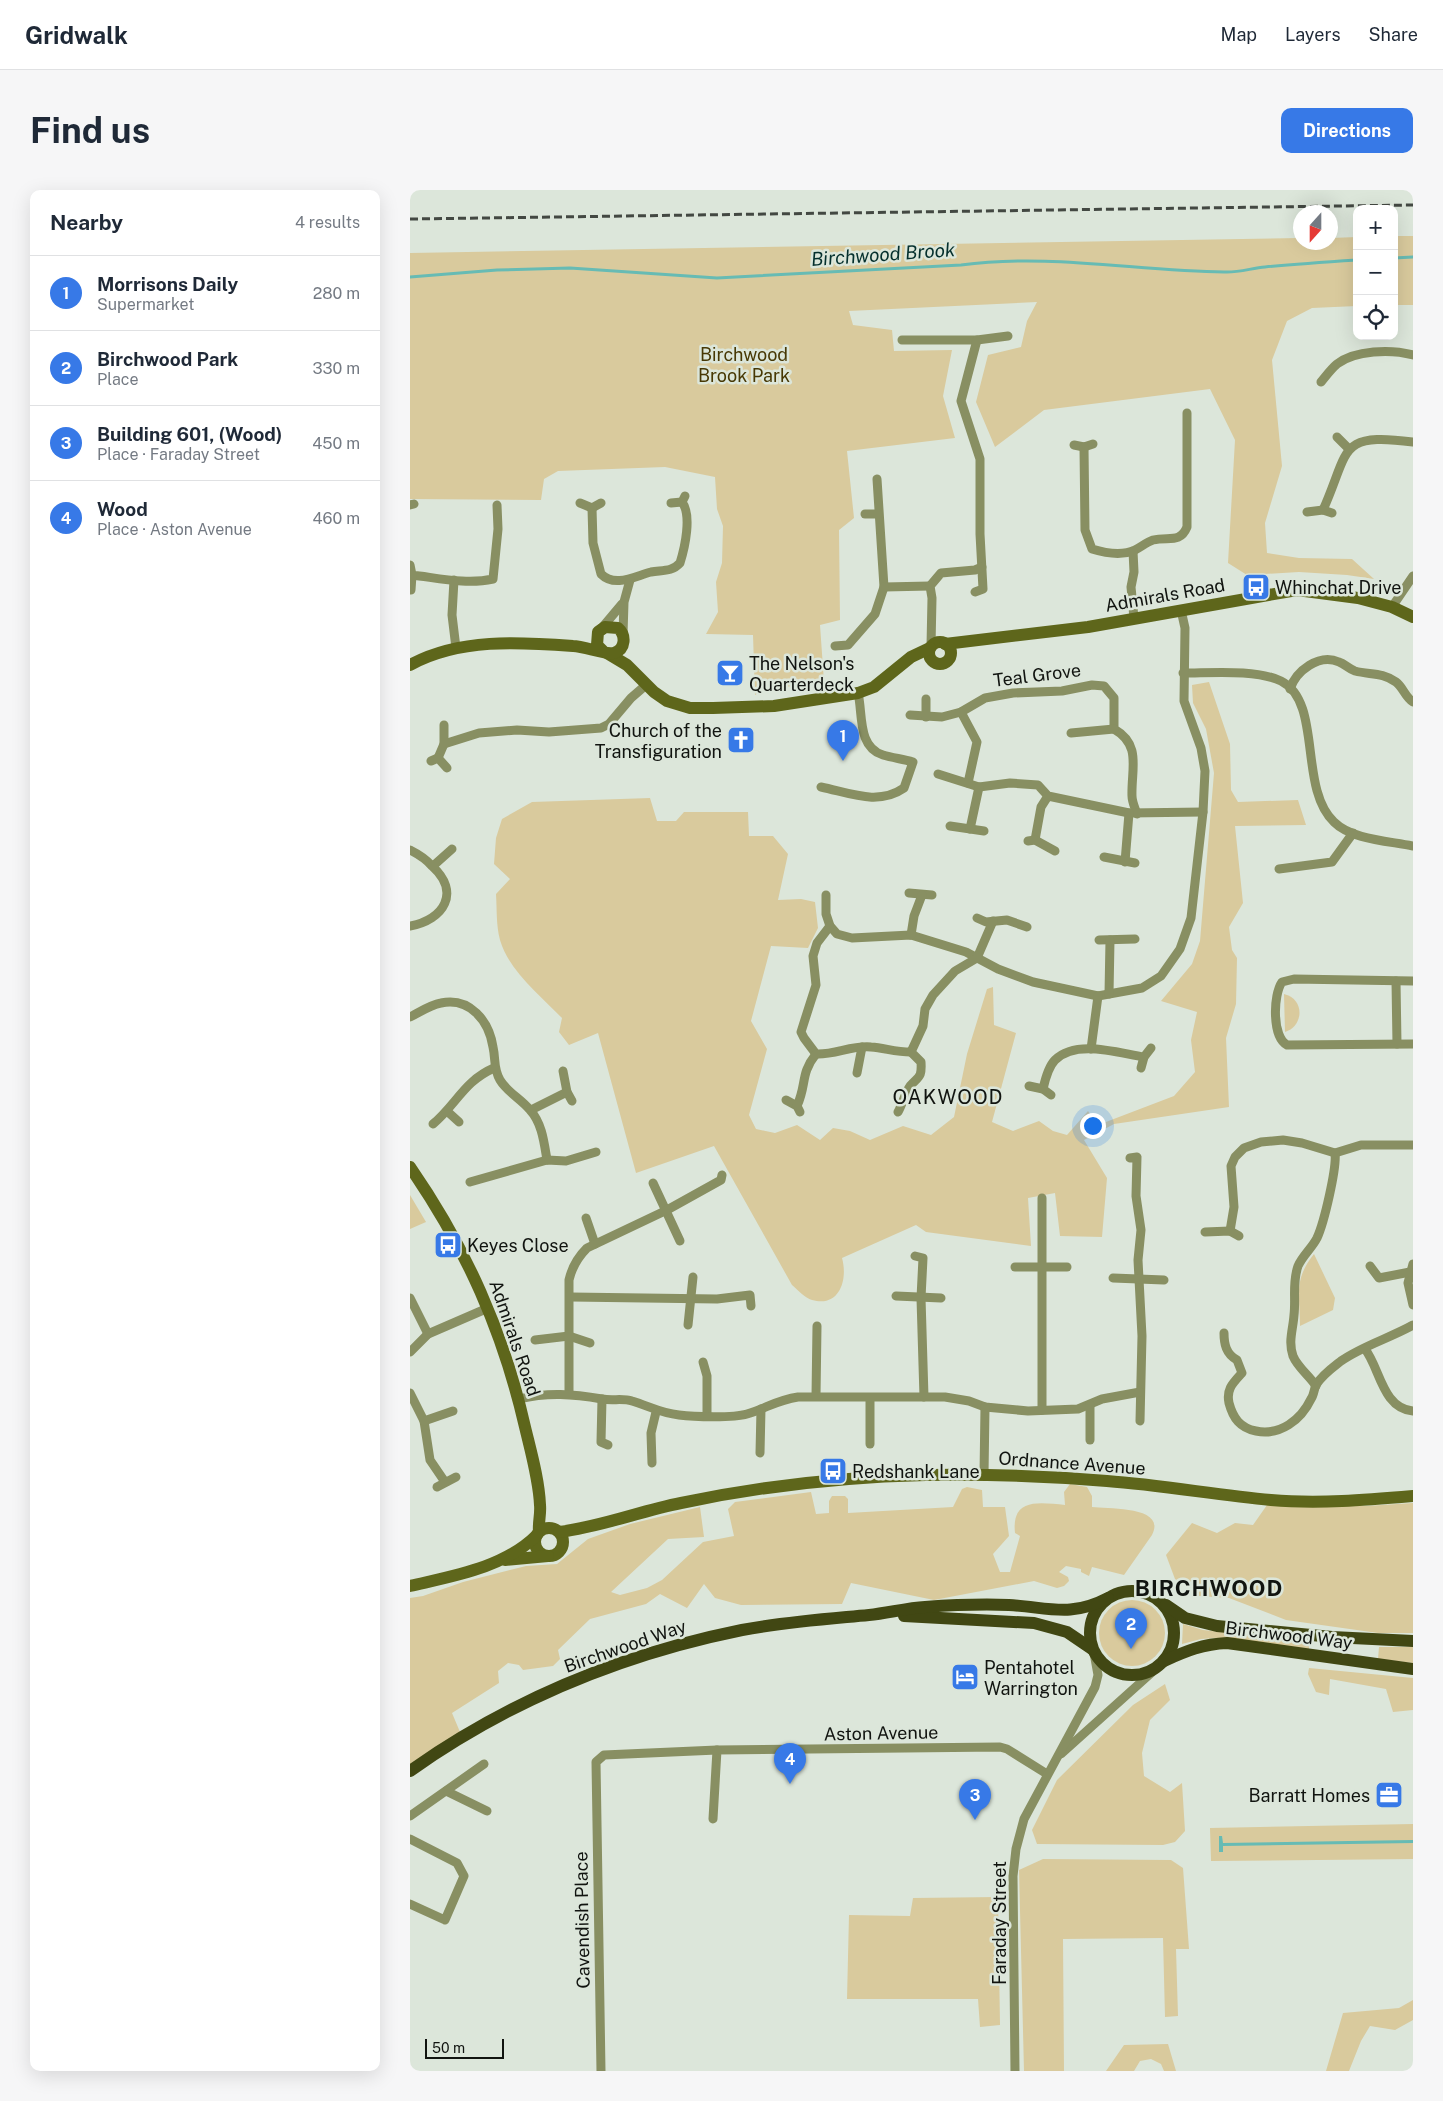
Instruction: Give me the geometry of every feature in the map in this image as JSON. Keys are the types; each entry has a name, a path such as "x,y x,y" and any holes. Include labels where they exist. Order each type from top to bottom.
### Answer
{"main road":[{"path":"1134,1591 1150,1594 1160,1601 1168,1611 1173,1623 1173,1643 1161,1663 1142,1674 1123,1674 1112,1670 1102,1663 1093,1651 1090,1626 1096,1610 1108,1598 1118,1593 1134,1591"},
{"name":"Birchwood Way","path":"410,1771 457,1740 533,1698 592,1673 645,1654 743,1630 812,1620 871,1615 925,1607 968,1605 1076,1610 1090,1608 1108,1598"},
{"name":"Birchwood Way","path":"1160,1601 1186,1618 1216,1626 1332,1637 1413,1641"},
{"name":"Birchwood Way","path":"871,1615 1034,1622 1068,1632 1093,1651"},
{"name":"Birchwood Way","path":"1161,1663 1192,1648 1227,1643 1413,1668"}],"street":[{"path":"902,340 977,340 1008,336"},
{"path":"975,592 983,589 980,459 961,401 977,340"},
{"path":"1321,382 1334,361 1359,354 1386,352 1413,355"},
{"path":"1074,445 1089,446 1085,530 1092,549 1102,552 1133,551 1153,540 1177,539 1184,535 1187,527 1187,412"},
{"path":"1337,437 1349,449"},
{"path":"1307,512 1327,512 1349,449 1368,439 1381,438 1413,442"},
{"path":"835,646 848,645 879,609 884,587 877,479"},
{"path":"592,508 593,543 601,574 606,578 630,580 644,574 672,570 680,563 686,507 684,499 671,503"},
{"path":"592,508 601,502"},
{"path":"580,503 592,508"},
{"path":"412,575 454,580 483,581 493,579 498,529 497,505"},
{"path":"865,514 878,514"},
{"path":"1133,551 1134,572 1131,587 1134,618"},
{"path":"410,565 412,575 410,590"},
{"path":"884,587 930,586 941,573 975,570 982,567"},
{"path":"1392,608 1413,576"},
{"path":"454,580 452,615 456,648"},
{"path":"624,602 600,630 596,641 605,652 619,650 624,637 624,602 630,580"},
{"path":"930,586 932,621 937,645 929,656 941,662 950,652 937,645"},
{"name":"Admirals Road","path":"410,665 456,648 484,644 573,646 605,652 635,671 646,685 667,701 690,708 774,706 858,693 874,687 911,657 937,645 1088,626 1297,590 1358,598 1392,608 1413,617"},
{"path":"826,895 826,914 830,926 838,934 852,938 911,935 966,952 998,969 1033,982 1098,996 1142,988 1161,976 1180,949 1191,918 1203,812 1204,770 1201,748 1184,701 1185,628 1182,610"},
{"path":"573,646 600,630 614,626 624,637"},
{"name":"Admirals Road","path":"624,637 635,671"},
{"name":"Admirals Road","path":"899,667 941,662 980,640"},
{"path":"1290,689 1293,681 1307,667 1317,662 1334,660 1353,671 1378,673 1387,676 1400,686 1413,702"},
{"path":"1183,672 1266,676 1283,682 1290,689 1304,712 1314,786 1322,807 1334,823 1353,833 1413,846"},
{"path":"444,744 479,733 517,730 549,732 601,728 609,724 631,698 646,685"},
{"name":"Teal Grove","path":"910,715 942,717 961,712 971,704 985,698 1013,693 1062,691 1092,685 1104,686 1114,698 1114,729"},
{"path":"821,787 871,798 884,798 904,788 916,763 882,754 867,742 863,730 863,715 858,693"},
{"path":"926,699 926,717"},
{"path":"961,712 977,742 968,783"},
{"path":"444,724 444,744 434,760 447,768"},
{"path":"1071,732 1114,729 1125,735 1133,753 1131,798 1133,814 1125,862"},
{"path":"938,774 979,787 1010,783 1038,785 1048,796 1133,814 1203,812"},
{"path":"970,829 979,787"},
{"path":"1048,796 1041,806 1032,840 1055,851"},
{"path":"950,826 984,830"},
{"path":"1278,870 1332,862 1353,833"},
{"path":"433,866 452,849"},
{"path":"410,850 433,866 442,878 446,891 446,901 441,912 432,919 410,926"},
{"path":"1104,857 1135,863"},
{"path":"909,893 932,895"},
{"path":"911,935 914,916 922,895"},
{"path":"977,918 986,922 1007,920 1027,927"},
{"path":"911,1052 923,1026 925,1010 933,995 955,971 978,958 993,921"},
{"path":"830,926 817,943 813,956 816,985 801,1032 816,1054 830,1055 870,1046 890,1052 911,1052 921,1062 922,1073 917,1081 910,1086 900,1114 888,1110"},
{"path":"1099,940 1135,939"},
{"path":"1110,940 1110,994"},
{"path":"1413,981 1327,978 1287,980 1282,982 1277,992 1278,1037 1287,1045 1413,1044"},
{"path":"1396,981 1397,1044"},
{"path":"1091,1049 1098,996"},
{"path":"410,1017 444,1002 467,1006 477,1012 487,1028 494,1048 494,1068 502,1082 530,1110 540,1126 547,1160"},
{"path":"857,1073 862,1048"},
{"path":"1141,1068 1144,1057 1151,1048"},
{"path":"1043,1089 1053,1061 1067,1052 1091,1049 1144,1057"},
{"path":"786,1100 799,1109 803,1092 803,1077 807,1065 816,1054"},
{"path":"433,1124 448,1112 452,1103 467,1086 479,1075 494,1068"},
{"path":"563,1071 567,1092 572,1101"},
{"path":"1029,1086 1043,1089 1051,1095"},
{"path":"530,1110 567,1092"},
{"path":"448,1112 459,1122"},
{"path":"1230,1231 1234,1207 1231,1166 1235,1156 1244,1148 1261,1142 1283,1140 1302,1143 1335,1153 1361,1145 1413,1145"},
{"path":"470,1182 547,1160 566,1161 596,1152"},
{"path":"1316,1386 1300,1368 1291,1348 1290,1337 1295,1305 1293,1296 1298,1266 1318,1236 1337,1165 1335,1153"},
{"path":"1130,1158 1138,1156 1136,1196 1141,1230 1139,1279 1142,1336 1140,1421"},
{"name":"Admirals Road","path":"410,1167 453,1233 488,1308 509,1364 519,1399 541,1506 538,1533"},
{"path":"569,1394 571,1297 569,1280 572,1268 580,1255 595,1244 667,1210 721,1180 722,1175"},
{"path":"653,1183 680,1241"},
{"path":"1042,1198 1041,1267 1044,1305 1040,1337 1042,1410"},
{"path":"586,1218 595,1244"},
{"path":"1205,1232 1230,1231 1239,1236"},
{"path":"915,1256 923,1258 921,1298 924,1397"},
{"path":"1370,1266 1379,1278 1411,1268 1408,1283 1413,1305"},
{"path":"1015,1267 1067,1267"},
{"path":"688,1325 693,1277"},
{"path":"1113,1278 1164,1280"},
{"path":"571,1297 717,1299 750,1295 751,1306"},
{"path":"896,1296 941,1298"},
{"path":"410,1298 428,1334"},
{"path":"410,1352 428,1334 488,1308"},
{"path":"816,1396 818,1323"},
{"path":"1224,1333 1224,1346 1230,1356 1236,1360 1242,1373 1230,1386 1228,1396 1235,1419 1246,1429 1261,1432 1281,1429 1293,1423 1305,1410 1316,1386 1325,1374 1343,1360 1413,1325"},
{"path":"535,1340 569,1336 590,1343"},
{"path":"1365,1349 1376,1365 1379,1379 1388,1394 1403,1408 1413,1411"},
{"path":"703,1362 707,1376 707,1415"},
{"path":"519,1399 537,1394 589,1395 602,1399 631,1400 656,1412 681,1416 723,1416 746,1414 778,1400 816,1396 870,1398 945,1397 969,1401 985,1407 1028,1411 1078,1409 1102,1399 1140,1392"},
{"path":"410,1394 424,1421 430,1460 441,1484 456,1477"},
{"path":"870,1398 870,1444"},
{"path":"602,1399 601,1442 608,1445"},
{"path":"1090,1405 1090,1440"},
{"path":"984,1475 985,1407"},
{"path":"760,1453 761,1409"},
{"path":"424,1421 453,1411"},
{"path":"652,1463 651,1433 656,1412"},
{"name":"Ordnance Avenue","path":"558,1531 583,1529 666,1506 768,1488 865,1478 984,1475 1108,1481 1272,1500 1342,1501 1413,1496"},
{"name":"Admirals Road","path":"541,1506 558,1531"},
{"path":"410,1586 472,1570 501,1560 525,1547 538,1533 548,1528 558,1531 563,1540 562,1548 556,1554 501,1560"},
{"name":"Ordnance Avenue","path":"562,1548 583,1529"},
{"path":"538,1533 537,1549 548,1556"},
{"name":"Faraday Street","path":"1015,2071 1013,1876 1016,1849 1024,1819 1095,1687 1098,1675 1093,1651"},
{"name":"Faraday Street","path":"1059,1756 1161,1663"},
{"name":"Aston Avenue","path":"596,1768 599,1757 604,1755 716,1750 1000,1747 1007,1749 1048,1774"},
{"path":"712,1819 716,1750"},
{"path":"410,1816 484,1764"},
{"name":"Cavendish Place","path":"596,1768 601,2071"},
{"path":"446,1791 487,1811"},
{"path":"410,1838 457,1863 464,1876 444,1920 410,1904"}],"green space":[{"path":"1398,236 1413,236 1413,305 1398,305"},
{"name":"Birchwood Brook Park","path":"1353,237 1353,306 1312,308 1287,321 1272,360 1282,466 1265,523 1267,553 1299,558 1352,559 1374,579 1299,572 1247,575 1228,563 1235,440 1210,389 1044,410 995,447 976,402 988,355 1021,347 1027,321 1037,302 849,311 853,325 892,330 894,351 952,350 943,396 955,438 847,451 854,518 839,530 840,620 820,625 824,682 763,690 755,695 753,635 706,634 718,612 716,582 722,563 723,526 717,509 715,477 665,467 558,471 544,479 541,500 410,499 410,253 1293,238 1293,250 1338,250 1338,238"},
{"path":"1209,682 1230,744 1231,790 1238,802 1298,800 1306,825 1235,826 1243,903 1229,927 1232,950 1237,958 1236,1004 1226,1038 1229,1107 1114,1124 1084,1140 1107,1178 1102,1237 1060,1236 1055,1193 1028,1198 1031,1246 926,1232 916,1225 842,1258 844,1275 840,1290 829,1300 812,1300 804,1296 792,1285 714,1146 636,1173 598,1033 569,1045 559,1032 562,1018 518,972 504,951 497,923 496,894 510,879 494,864 496,838 502,819 532,802 650,798 657,821 676,821 684,812 748,812 749,836 773,836 788,854 778,900 801,899 815,902 818,928 808,948 771,946 751,1021 767,1049 749,1115 756,1129 775,1133 797,1125 820,1140 833,1128 850,1131 870,1140 903,1126 931,1135 954,1117 967,1054 987,989 993,987 994,1025 1016,1033 992,1122 1013,1131 1039,1121 1053,1131 1067,1135 1088,1111 1098,1125 1174,1096 1195,1072 1191,1040 1197,1012 1161,1001 1192,964 1200,941 1214,773 1206,729 1193,703 1192,685"},
{"path":"1284,994 1296,1001 1300,1013 1296,1024 1285,1032"},
{"path":"410,1195 426,1222 410,1229"},
{"path":"1314,1254 1335,1298 1333,1310 1300,1326 1300,1280 1307,1263"},
{"path":"1070,1484 1087,1487 1092,1496 1092,1507 1134,1511 1144,1514 1151,1519 1154,1526 1152,1535 1124,1575 1092,1567 1089,1576 1081,1572 1081,1569 1066,1566 1059,1572 1068,1577 1069,1581 1064,1586 1057,1588 1034,1581 934,1600 851,1583 842,1604 741,1605 715,1598 704,1584 687,1608 660,1594 646,1604 590,1619 558,1650 560,1659 553,1666 523,1670 519,1665 508,1663 498,1671 499,1683 452,1713 460,1732 410,1767 410,1598 423,1596 463,1582 526,1566 557,1564 588,1539 630,1524 700,1507 704,1537 668,1539 611,1592 620,1595 647,1588 662,1580 703,1542 734,1536 728,1509 735,1502 811,1492 816,1514 829,1513 829,1501 832,1496 845,1496 848,1499 848,1513 953,1507 962,1489 967,1487 982,1490 983,1507 1005,1507 1009,1536 993,1554 1000,1572 1010,1572 1020,1536 1015,1533 1015,1521 1018,1513 1022,1508 1037,1503 1065,1505 1064,1492"},
{"path":"1413,1503 1413,1633 1378,1633 1286,1620 1229,1598 1199,1596 1175,1579 1166,1555 1192,1523 1217,1533 1235,1523 1253,1525 1267,1505 1366,1506"},
{"path":"1126,1600 1138,1600 1150,1605 1160,1615 1165,1627 1163,1646 1150,1661 1138,1666 1126,1666 1114,1661 1104,1651 1099,1639 1099,1627 1104,1615 1114,1605"},
{"path":"1183,1624 1203,1630 1309,1641 1309,1649 1216,1638 1201,1639 1182,1644"},
{"path":"1379,1647 1413,1647 1413,1663 1378,1659"},
{"path":"1309,1668 1413,1678 1413,1710 1393,1712 1386,1689 1330,1679 1329,1695 1316,1692 1308,1674"},
{"path":"1165,1684 1170,1700 1150,1720 1142,1753 1144,1776 1170,1792 1182,1783 1185,1831 1175,1842 1163,1845 1037,1844 1032,1830 1057,1780 1133,1705"},
{"path":"1413,1824 1413,1859 1211,1861 1210,1828"},
{"path":"1043,1859 1171,1860 1183,1868 1189,1949 1176,1949 1178,2016 1165,2017 1163,1938 1063,1939 1064,2071 1024,2071 1019,1870"},
{"path":"998,1897 1000,2025 980,2027 978,1999 847,1999 849,1915 910,1916 913,1898"},
{"path":"1413,2000 1413,2020 1395,2030 1370,2026 1361,2041 1349,2071 1326,2071 1343,2013 1399,2008"},
{"path":"1168,2044 1176,2071 1164,2071 1161,2064 1151,2059 1140,2061 1134,2071 1106,2071 1124,2045"}],"water":[{"path":"1219,1836 1222,1836 1223,1843 1413,1840 1413,1843 1223,1846 1223,1852 1219,1852"}],"waterway":[{"name":"Birchwood Brook","path":"1398,258 1413,257"},
{"name":"Birchwood Brook","path":"410,277 497,270 570,268 717,278 1027,261 1229,272 1265,267 1353,260"}],"railway":[{"path":"410,219 1413,205"}],"place":[{"name":"Whinchat Drive","path":"1256,587"},
{"name":"The Nelson's Quarterdeck","path":"730,673"},
{"name":"Church of the Transfiguration","path":"741,740"},
{"name":"Morrisons Daily","path":"843,761"},
{"name":"Keyes Close","path":"448,1245"},
{"name":"Redshank Lane","path":"833,1471"},
{"name":"Birchwood Park","path":"1131,1649"},
{"name":"Pentahotel Warrington","path":"965,1677"},
{"name":"Wood","path":"790,1784"},
{"name":"Barratt Homes","path":"1389,1795"},
{"name":"Building 601, (Wood)","path":"975,1820"}],"district":[{"name":"OAKWOOD","path":"948,1097"},
{"name":"BIRCHWOOD","path":"1209,1588"}]}
